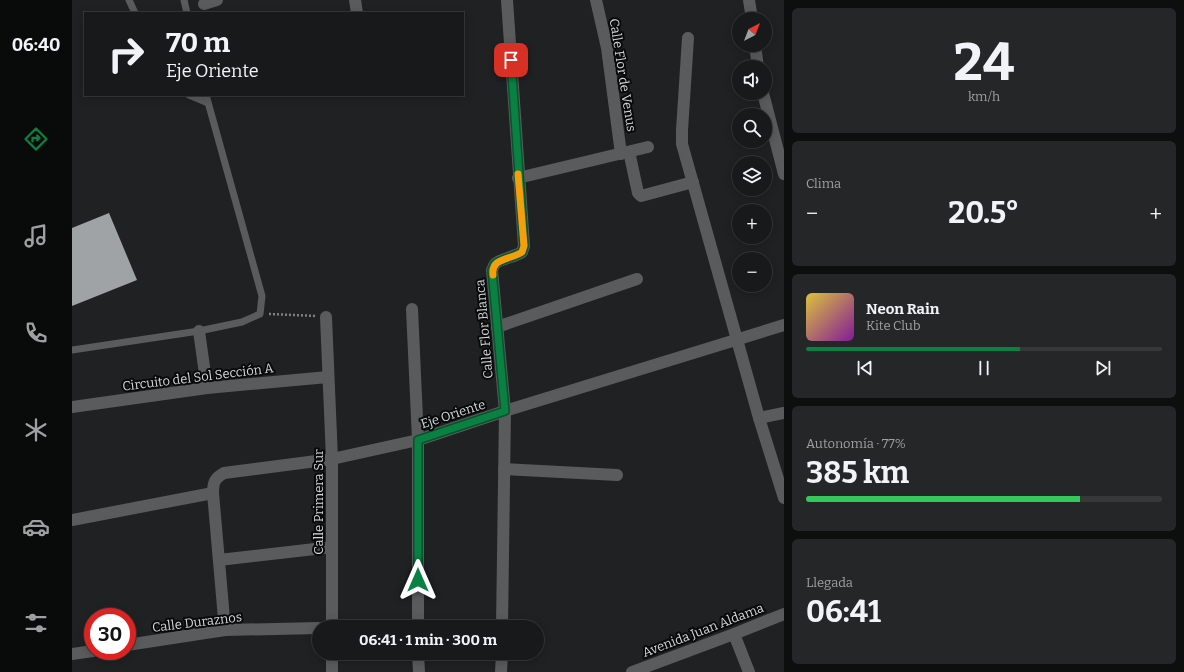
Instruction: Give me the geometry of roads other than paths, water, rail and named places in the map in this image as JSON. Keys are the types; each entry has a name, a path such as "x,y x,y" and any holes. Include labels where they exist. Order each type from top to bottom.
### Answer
{"street":[{"path":"204,4 217,0"},
{"path":"355,0 357,12"},
{"name":"Calle Flor Blanca","path":"502,620 505,411 492,270 495,264 499,261 516,256 522,252 524,246 518,178 507,0"},
{"name":"Calle Flor de Venus","path":"596,0 607,48 624,153 630,156 640,196 693,182"},
{"path":"749,0 751,12"},
{"path":"688,38 682,144 759,418 784,498"},
{"path":"765,100 784,174"},
{"path":"518,178 648,147"},
{"path":"497,326 637,279"},
{"path":"412,309 418,440 418,620"},
{"name":"Calle Primera Sur","path":"326,317 332,459 332,620"},
{"name":"Eje Oriente","path":"213,493 213,484 216,477 224,473 332,459 418,440 505,411 784,325"},
{"path":"199,331 207,388"},
{"name":"Circuito del Sol Sección A","path":"72,407 207,388 328,377"},
{"path":"759,418 784,413"},
{"path":"504,470 616,475"},
{"path":"72,520 213,493 225,630"},
{"path":"219,560 332,547"},
{"name":"Avenida Juan Aldama","path":"632,672 657,668 784,614"},
{"name":"Calle Duraznos","path":"136,644 225,630 312,628"},
{"path":"734,634 749,672"},
{"path":"72,654 84,652"},
{"path":"332,660 332,672"},
{"path":"418,660 418,672"},
{"path":"501,672 502,660"}],"lane":[{"path":"128,0 135,12"},
{"path":"184,0 187,12"},
{"path":"191,96 208,103"},
{"path":"72,350 199,331 242,322 260,314 262,296 206,96"}]}
